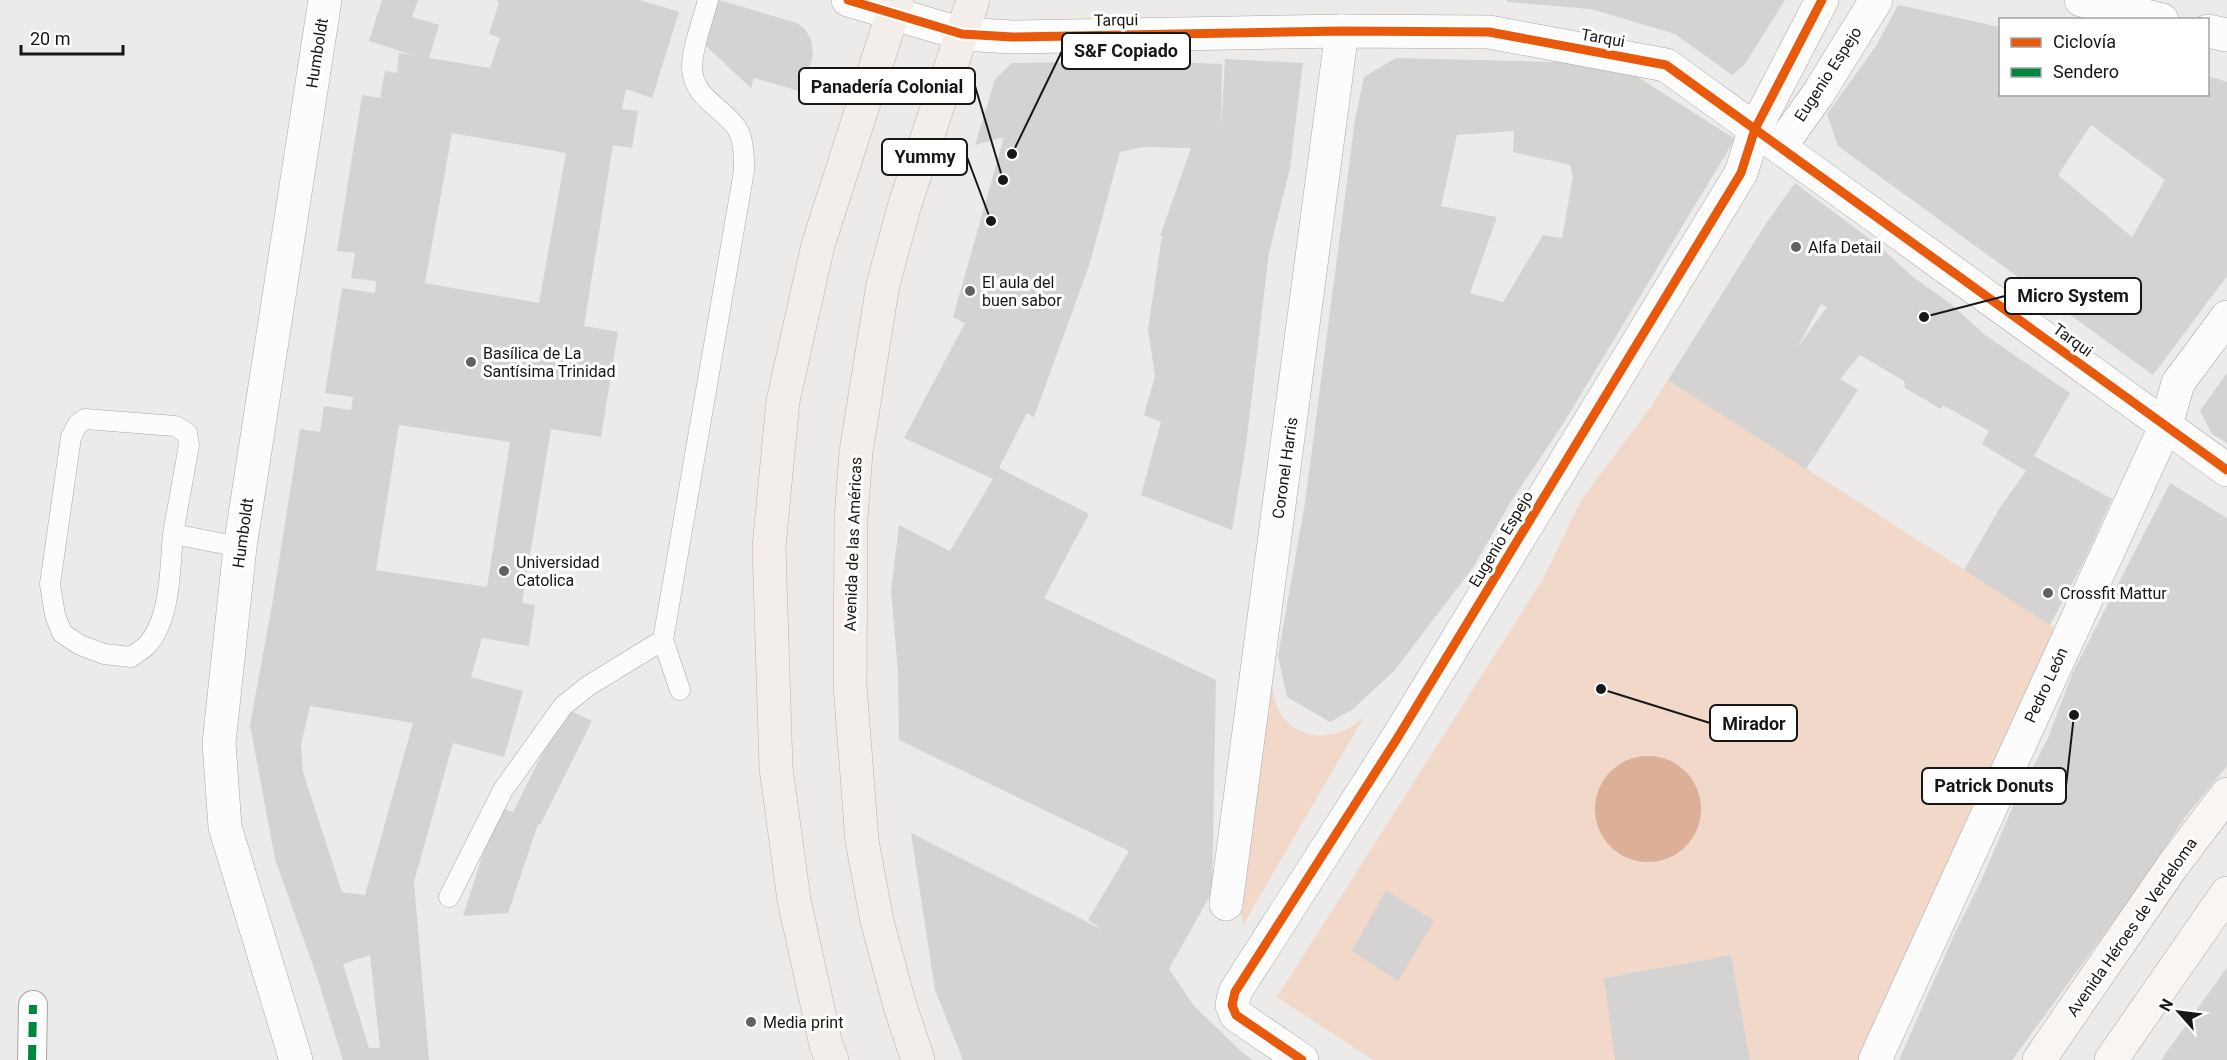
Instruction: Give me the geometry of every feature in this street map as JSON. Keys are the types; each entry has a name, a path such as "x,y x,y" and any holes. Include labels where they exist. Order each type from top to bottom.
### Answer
{"main road":[{"name":"Avenida de las Américas","path":"918,1060 900,1006 877,921 862,841 850,685 851,519 856,452 883,284 905,204 973,0"},
{"path":"832,1060 826,1045 794,900 776,768 769,547 783,401 818,245 895,7"},
{"name":"Avenida Héroes de Verdeloma","path":"2039,1060 2171,868 2227,794"},
{"path":"2111,1060 2227,893"}],"street":[{"name":"Humboldt","path":"296,1060 225,827 219,743 240,547 326,0"},
{"name":"Tarqui","path":"848,0 895,7 962,34 1012,37 1342,31 1489,32 1666,65 2227,470"},
{"name":"Eugenio Espejo","path":"1767,138 1822,0"},
{"name":"Eugenio Espejo","path":"1302,1060 1236,1015 1233,1005 1235,992 1398,737 1741,173 1767,138 1818,94 1876,0"},
{"path":"2081,0 2154,18"},
{"name":"Coronel Harris","path":"1226,904 1342,31"},
{"path":"2209,31 2227,35"},
{"name":"Pedro León","path":"1875,1060 2166,425 2172,397 2178,383 2227,317"},
{"path":"32,1060 33,1005"}],"lane":[{"path":"680,690 663,640 744,171 743,146 737,130 705,97 694,81 692,67 694,54 708,0"},
{"path":"85,419 176,426 187,433 189,445 173,534 167,596 159,626 147,645 131,657 104,654 80,645 62,633 55,615 50,584 70,437 78,423 85,419"},
{"path":"173,534 240,547"},
{"path":"449,897 503,790 563,706 588,686 663,640"}],"shaded area":[{"path":"1668,380 2063,633 1858,1060 1750,1060 1731,955 1609,977 1618,1060 1373,1060 1277,997 1543,579 1581,500 1650,408"},
{"path":"1272,687 1276,704 1289,724 1310,734 1332,734 1354,725 1364,717 1243,925 1238,898 1242,891"},
{"path":"1648,756 1668,760 1686,771 1697,789 1701,809 1697,829 1686,847 1668,858 1648,862 1628,858 1610,847 1599,829 1595,809 1599,789 1610,771 1628,760"}],"building":[{"path":"382,0 418,0 412,17 439,25 429,58 490,68 500,38 489,34 499,2 495,0 640,0 679,12 652,98 626,89 622,109 638,111 632,148 613,145 584,326 618,332 601,437 551,429 522,603 535,605 529,646 482,638 471,677 523,691 504,757 453,743 414,882 429,1060 343,1060 316,974 275,859 250,725 300,429 320,432 324,406 351,410 353,397 325,393 342,288 375,293 376,281 351,278 355,253 337,251 362,95 380,98 385,71 397,73 399,53 413,55 369,41","holes":["452,133 566,153 539,303 425,283","399,425 510,442 487,587 376,570","310,706 413,723 365,895 342,892 303,772 301,745","370,955 380,1048 369,1048 343,964"]},
{"path":"719,0 797,23 805,29 811,40 813,55 802,92 754,78 751,88 705,45"},
{"path":"1507,0 1785,0 1745,64 1732,75 1675,34 1591,9 1507,2"},
{"path":"1898,5 1999,27 1999,96 2209,96 2209,76 2227,82 2227,276 2153,375 1838,146 1827,114 1876,46","holes":["2091,125 2165,180 2132,237 2058,175"]},
{"path":"1396,58 1594,63 1630,72 1735,139 1563,424 1510,503 1474,566 1395,670 1353,709 1330,722 1287,697 1278,656 1305,503 1355,120 1364,77","holes":["1514,131 1513,152 1570,165 1573,176 1562,238 1543,235 1503,302 1470,293 1497,217 1441,206 1457,135"]},
{"path":"1225,59 1303,63 1290,168 1269,253 1246,445 1232,530 1141,495 1161,422 1144,415 1155,376 1148,329 1162,236 1160,236 1191,148 1143,147 1120,152 1089,266 1034,417 1027,413 999,468 1089,514 1044,598 1216,680 1212,892 1169,969 1194,1006 1253,1060 963,1060 935,990 911,833 1103,930 1088,920 1129,851 899,740 898,673 891,591 899,525 950,551 993,479 904,438 965,323 953,317 1004,137 975,145 995,79 1012,63 1142,61 1222,64 1221,130"},
{"path":"1795,183 1878,245 1912,276 1952,305 1985,335 2070,393 2034,456 2112,499 2084,561 2050,625 1964,570 2001,506 2026,471 1982,444 1989,431 1943,405 1941,409 1905,388 1904,381 1860,355 1840,379 1858,390 1806,469 1668,380 1765,225","holes":["1821,304 1827,307 1797,348"]},
{"path":"2227,373 2227,443 2212,434 2200,411"},
{"path":"2170,483 2227,518 2227,766 2186,816 2141,884 2012,1060 1899,1060 2013,806 2048,738 2073,672"},
{"path":"565,708 592,721 540,825 538,824 508,913 463,916 498,807 513,812"},
{"path":"1386,890 1434,921 1398,981 1352,951"},
{"path":"1731,955 1750,1060 1615,1060 1604,978"},
{"path":"2227,967 2227,1060 2161,1060 2211,990"}],"marked path":[{"path":"32,1060 33,1005"}],"cycle path":[{"path":"848,0 962,34 1012,37 1342,31 1489,32 1666,65 2227,470"},
{"path":"1302,1060 1236,1015 1232,1005 1235,992 1398,737 1741,173 1755,129 1822,0"}],"place":[{"name":"S&F Copiado","path":"1012,154"},
{"name":"Panadería Colonial","path":"1003,180"},
{"name":"Yummy","path":"991,221"},
{"name":"Alfa Detail","path":"1796,247"},
{"name":"El aula del buen sabor","path":"970,291"},
{"name":"Micro System","path":"1924,317"},
{"name":"Basílica de La Santísima Trinidad","path":"471,362"},
{"name":"Universidad Catolica","path":"504,571"},
{"name":"Crossfit Mattur","path":"2048,593"},
{"name":"Mirador","path":"1601,689"},
{"name":"Patrick Donuts","path":"2074,715"},
{"name":"Media print","path":"751,1022"}]}
